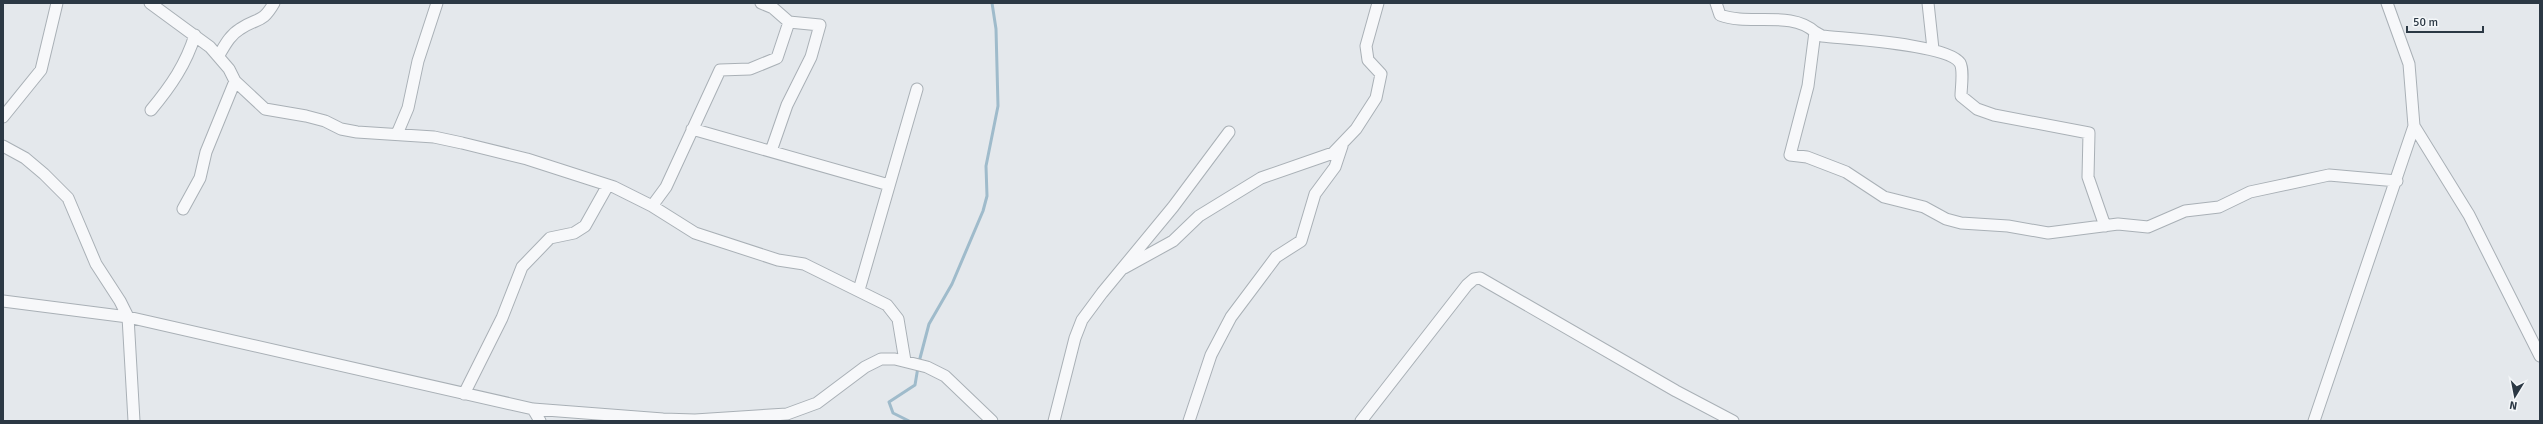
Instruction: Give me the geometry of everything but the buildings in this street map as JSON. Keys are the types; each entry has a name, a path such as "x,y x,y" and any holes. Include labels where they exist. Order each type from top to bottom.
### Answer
{"street":[{"path":"3,117 41,70 57,3"},
{"path":"150,3 195,35 219,55 234,81 265,109 318,119 349,131 434,137 462,143 527,159 608,185 652,206 695,233 778,260 804,264 887,305 898,319 910,363"},
{"path":"219,55 230,37 241,28 266,16 274,3"},
{"path":"397,134 408,108 418,61 437,3"},
{"path":"761,3 773,8 789,22 820,25 811,57 787,105 771,151"},
{"path":"1124,268 1173,241 1199,216 1261,178 1333,153 1344,142 1356,129 1376,98 1381,74 1368,60 1366,46 1378,3"},
{"path":"1716,3 1720,15 1731,19 1773,19 1808,26 1822,36 1933,49 1954,56 1961,64 1961,96 1977,109 1994,115 2089,133 2088,177 2105,226"},
{"path":"1928,3 1933,49"},
{"path":"2314,421 2397,181 2414,126 2409,64 2387,3"},
{"path":"652,206 666,187 720,70 750,69 777,58 789,22"},
{"path":"1815,32 1804,106 1790,155 1807,157 1846,172 1884,197 1924,207 1946,219 1961,223 2008,226 2048,233 2118,224 2148,227 2184,211 2220,207 2250,192 2329,175 2397,181"},
{"path":"151,110 173,84 189,55 195,35"},
{"path":"182,210 200,178 206,152 234,81"},
{"path":"859,290 917,89"},
{"path":"2414,126 2469,215 2540,356"},
{"path":"692,129 889,185"},
{"path":"1054,421 1075,338 1082,320 1229,132"},
{"path":"1189,421 1211,355 1231,317 1276,257 1301,241 1315,194 1335,167 1344,142"},
{"path":"3,146 25,158 44,174 68,198 96,264 112,285 128,317 134,421"},
{"path":"464,394 502,318 522,267 550,238 574,233 585,226 608,185"},
{"path":"1361,421 1467,285 1474,279 1480,278 1676,392 1718,411 1733,421"},
{"path":"3,301 128,317 533,409 695,420 787,414 817,403 845,380 881,359 910,363 927,368 944,376 992,421"},
{"path":"533,409 540,421"}],"waterway":[{"path":"919,362 929,324 952,284 983,211 987,196 986,166 998,106 996,29 992,3"},
{"path":"909,421 893,413 889,402 915,385 918,367"}]}
